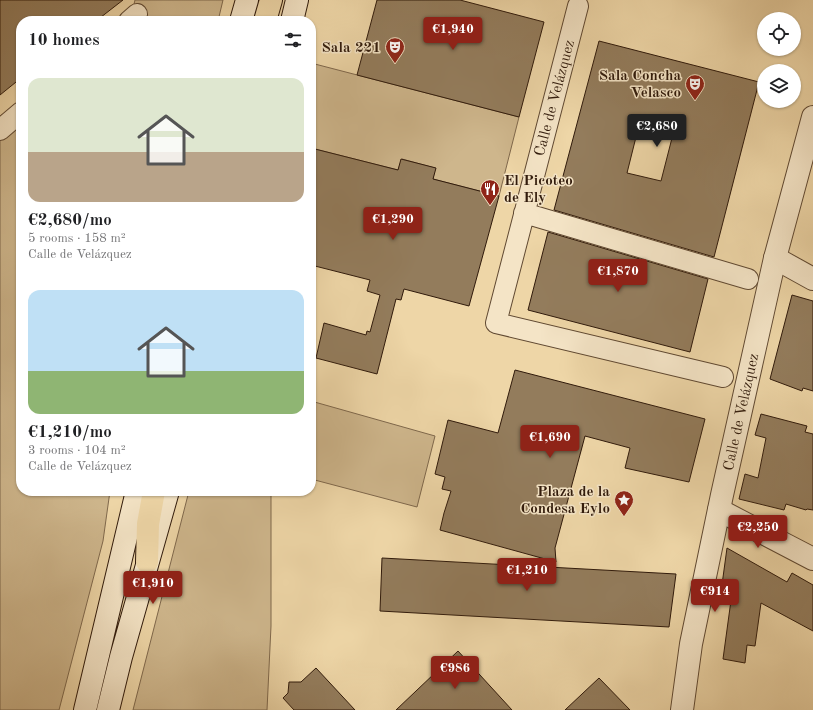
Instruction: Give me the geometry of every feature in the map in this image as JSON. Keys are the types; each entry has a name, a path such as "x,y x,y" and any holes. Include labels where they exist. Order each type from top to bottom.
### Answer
{"main road":[{"path":"266,16 271,0"},
{"path":"147,562 148,524 153,496"}],"street":[{"path":"242,16 247,0"},
{"path":"293,16 297,0"},
{"name":"Calle de Velázquez","path":"578,6 496,323 723,377"},
{"path":"0,130 16,116"},
{"name":"Calle de Velázquez","path":"682,710 691,644 719,510 775,258 813,117"},
{"path":"524,213 748,279"},
{"path":"775,258 813,279"},
{"path":"85,710 136,496"},
{"path":"108,710 147,562 167,496"},
{"path":"719,510 813,558"}],"shaded area":[{"path":"135,0 223,0 219,16 131,16"},
{"path":"316,64 519,117 499,196 433,179 435,168 402,159 398,170 316,149"},
{"path":"16,106 16,496 109,496 103,541 59,710 0,710 0,116"},
{"path":"316,402 435,436 417,507 316,480"},
{"path":"188,496 271,496 271,626 267,710 133,710"}],"building":[{"path":"0,0 123,0 102,16 16,16 16,82 0,95"},
{"path":"377,0 460,0 544,22 519,117 357,75"},
{"path":"599,41 757,81 757,90 714,257 554,210","holes":["638,129 672,138 661,181 627,173"]},
{"path":"316,149 398,170 401,159 436,168 433,179 499,196 469,306 404,289 401,300 396,299 377,374 316,358 324,323 366,335 367,331 370,332 380,295 367,291 370,280 316,266"},
{"path":"548,232 708,279 690,352 528,310"},
{"path":"792,295 813,301 813,391 803,388 802,391 770,379"},
{"path":"515,370 705,419 689,482 625,468 630,448 585,436 555,548 556,562 440,530 451,491 442,489 445,477 435,474 448,420 498,433"},
{"path":"761,414 807,426 805,432 813,434 813,510 806,510 786,504 784,510 739,499 745,474 758,478 766,438 755,435"},
{"path":"727,548 787,582 792,573 813,585 813,631 761,603 755,646 747,645 745,663 723,659 732,593 721,592"},
{"path":"382,558 676,574 669,627 380,611"},
{"path":"458,651 512,710 396,710 436,672"},
{"path":"316,668 355,710 294,710 283,698 288,693 289,682 301,682"},
{"path":"599,678 630,710 565,710"}],"place":[{"name":"Sala 221","path":"395,64"},
{"name":"Sala Concha Velasco","path":"695,101"},
{"name":"El Picoteo de Ely","path":"490,206"},
{"name":"Plaza de la Condesa Eylo","path":"624,517"}]}
